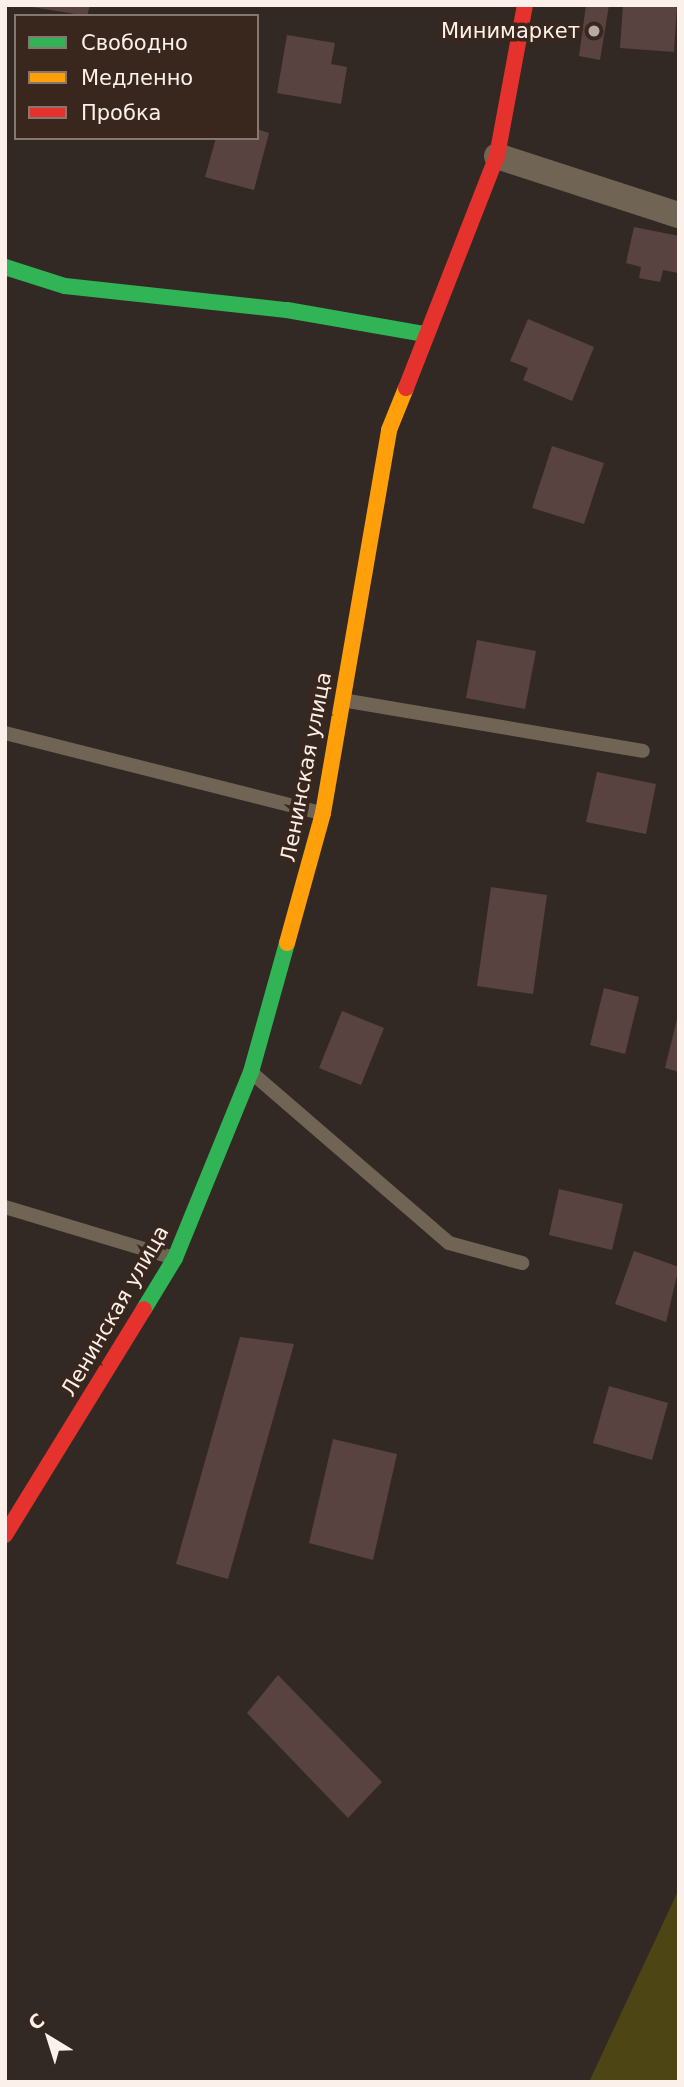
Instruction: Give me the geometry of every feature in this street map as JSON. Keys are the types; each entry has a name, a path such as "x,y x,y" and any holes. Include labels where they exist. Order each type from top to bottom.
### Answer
{"street":[{"name":"Ленинская улица","path":"5,1535 175,1258 251,1072 323,813 340,699 389,430 497,156 525,5"},
{"path":"497,156 679,215"},
{"path":"5,267 65,286 287,310 425,334"}],"lane":[{"path":"340,699 643,751"},
{"path":"5,733 323,813"},
{"path":"251,1072 449,1244 523,1263"},
{"path":"5,1207 175,1258"}],"shaded area":[{"path":"679,1889 679,2082 589,2082"}],"building":[{"path":"20,5 90,5 88,14"},
{"name":"Минимаркет","path":"586,5 609,5 600,60 579,56"},
{"path":"623,5 677,5 674,52 620,48"},
{"path":"287,35 335,43 331,64 347,67 341,104 277,93"},
{"path":"259,130 269,133 254,190 205,177 215,140 259,140"},
{"path":"634,227 679,236 678,273 663,270 660,282 639,278 641,267 626,263"},
{"path":"528,319 594,347 572,401 523,380 528,368 510,361"},
{"path":"552,446 604,463 584,524 532,508"},
{"path":"477,640 536,651 525,709 466,698"},
{"path":"597,772 656,784 646,834 586,822"},
{"path":"491,887 547,895 533,994 477,986"},
{"path":"604,988 639,997 625,1054 590,1045"},
{"path":"342,1011 384,1028 361,1085 319,1068"},
{"path":"679,1015 679,1072 665,1068"},
{"path":"559,1189 623,1204 612,1250 549,1235"},
{"path":"634,1251 679,1267 666,1322 615,1304"},
{"path":"240,1337 294,1344 228,1579 176,1564"},
{"path":"609,1386 668,1403 652,1460 593,1443"},
{"path":"333,1439 397,1454 373,1560 309,1543"},
{"path":"278,1675 382,1782 348,1818 247,1713"}],"traffic: fast":[{"path":"5,267 65,286 287,310 425,334"},
{"path":"144,1309 175,1258 251,1072 287,943"}],"traffic: slow":[{"path":"287,943 323,813 389,430 406,388"}],"traffic: jam":[{"path":"406,388 497,156 525,5"},
{"path":"5,1535 144,1309"}],"place":[{"name":"Минимаркет","path":"594,31"}]}
